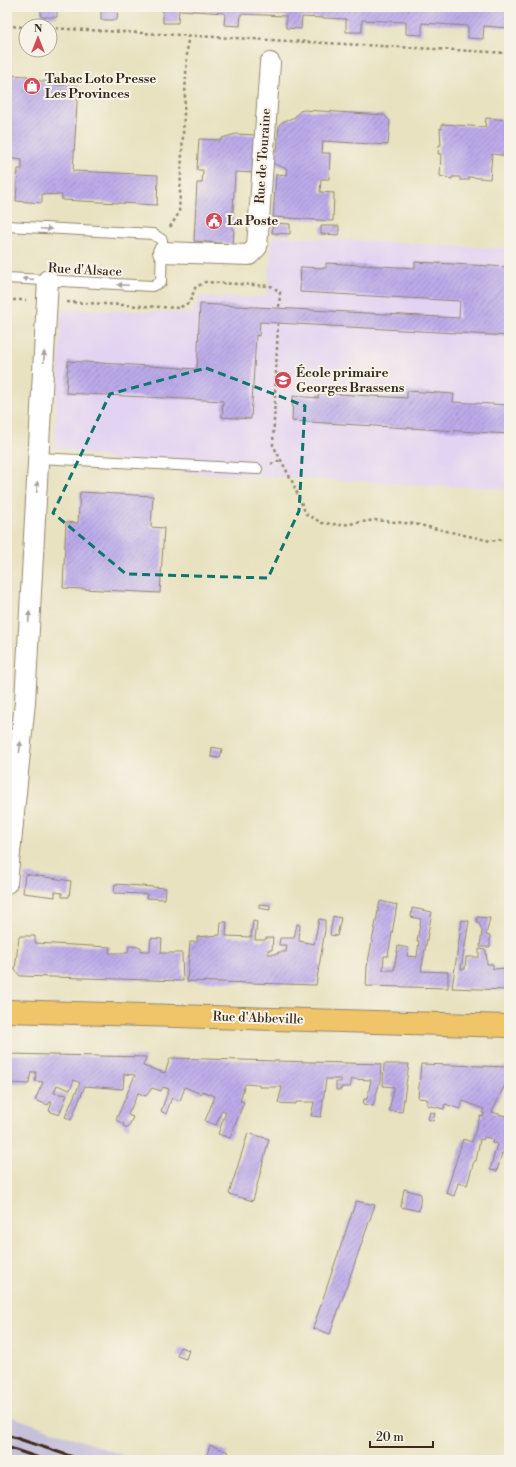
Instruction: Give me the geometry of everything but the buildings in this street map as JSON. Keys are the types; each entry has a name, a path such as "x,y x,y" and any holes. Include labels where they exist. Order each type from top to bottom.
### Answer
{"main road":[{"name":"Rue d'Abbeville","path":"7,1011 509,1026"}],"street":[{"name":"Rue de Touraine","path":"162,246 249,255 257,247 270,63"},
{"path":"7,883 25,702 48,280"}],"lane":[{"path":"7,226 153,234 162,246"},
{"name":"Rue d'Alsace","path":"7,278 152,286 160,282 162,246"},
{"path":"38,458 257,469"}],"path":[{"path":"7,26 18,27"},
{"path":"58,28 509,53"},
{"path":"162,246 179,213 188,36"},
{"path":"278,323 273,445 292,481 306,514 322,523 342,526 375,520 415,524 491,541 509,538"}],"highlighted area":[{"path":"206,368 305,406 299,511 268,578 126,574 53,513 110,394"}],"shaded area":[{"name":"École primaire Georges Brassens","path":"273,236 509,249 509,489 176,472 54,447 62,309 193,313 199,297 266,297"},
{"path":"7,1415 137,1460 7,1460"}],"railway":[{"path":"7,1435 82,1460"},
{"path":"7,1447 45,1460"}],"place":[{"name":"Tabac Loto Presse Les Provinces","path":"32,86"},
{"name":"La Poste","path":"214,221"},
{"name":"École primaire Georges Brassens","path":"283,380"}]}
